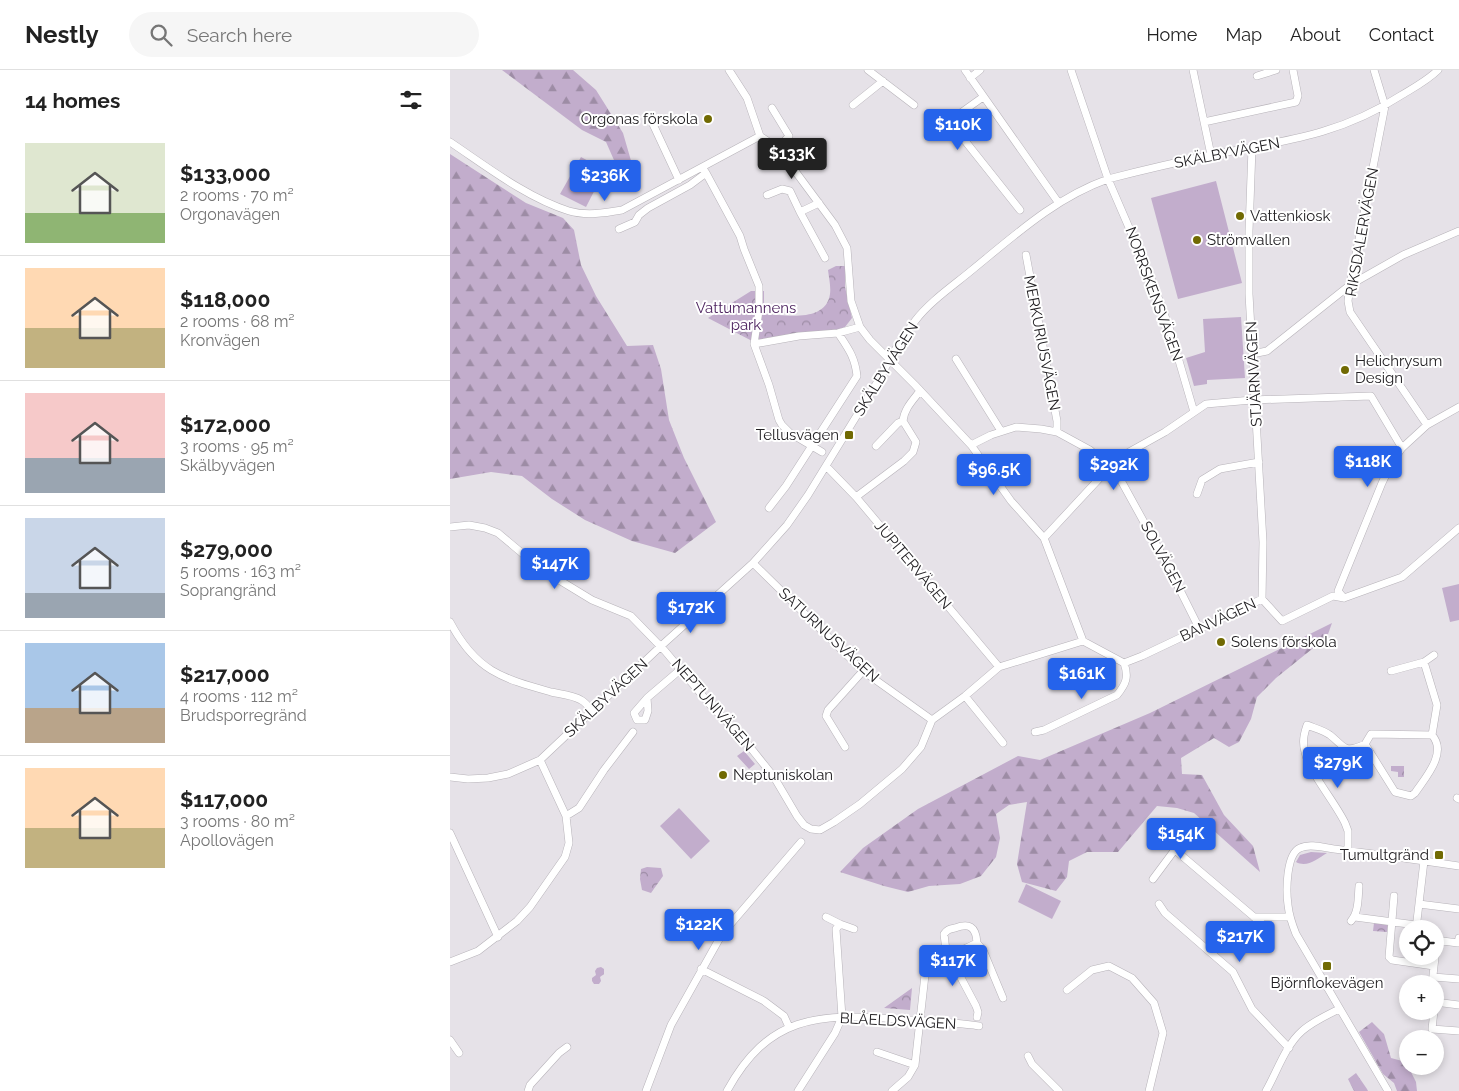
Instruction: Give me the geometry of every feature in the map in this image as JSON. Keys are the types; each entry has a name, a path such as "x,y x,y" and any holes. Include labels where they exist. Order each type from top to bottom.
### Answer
{"street":[{"path":"729,70 747,98 760,136 778,148 835,225 846,248 851,301 860,327 870,340 971,446 1011,501 1044,538 1083,641 1124,662 1126,684 1117,695 1044,730 1035,732"},
{"path":"868,70 914,105"},
{"path":"965,70 1058,202"},
{"path":"970,78 980,70"},
{"name":"NORRSKENSVÄGEN","path":"1071,70 1108,179 1149,274 1170,330 1194,412"},
{"path":"1193,70 1211,155"},
{"path":"1258,76 1276,70"},
{"path":"1204,122 1296,102 1298,96 1293,70"},
{"path":"1374,70 1385,106"},
{"name":"SKÄLBYVÄGEN","path":"450,777 468,779 498,776 508,774 540,760 661,646 753,563 787,524 808,495 916,319 936,300 1058,202 1108,179 1211,155 1302,138 1340,127 1385,106 1431,77 1438,70"},
{"path":"853,105 883,81"},
{"path":"983,97 955,117 954,128 1020,210"},
{"name":"RIKSDALERVÄGEN","path":"1385,106 1348,301 1350,312 1427,425"},
{"path":"772,108 789,136 778,148"},
{"path":"651,120 679,180"},
{"path":"450,142 537,197 570,211 603,214 622,210 679,180 705,170 760,136"},
{"name":"STJÄRNVÄGEN","path":"1252,148 1249,240 1252,354 1263,542 1262,599"},
{"path":"618,229 635,222 639,215 648,208 690,185 705,170"},
{"path":"705,170 740,236 760,286 759,311 754,344 782,425 790,433 822,452"},
{"path":"767,195 782,189 790,191 825,258"},
{"path":"800,212 819,203"},
{"path":"1252,354 1267,351 1350,285 1403,255 1459,231"},
{"name":"MERKURIUSVÄGEN","path":"1026,255 1057,421 1057,432"},
{"path":"754,344 799,336 838,333 860,327"},
{"path":"770,508 857,376 856,363 838,333"},
{"path":"956,359 1001,431"},
{"path":"856,498 914,452 916,442 903,421 904,414 920,391"},
{"path":"1044,538 1110,467 1129,452 1165,432 1206,404 1256,400 1371,396 1402,448"},
{"path":"1344,598 1338,591 1392,462 1402,448 1427,425 1459,407"},
{"path":"876,446 898,423 903,421"},
{"name":"SOLVÄGEN","path":"971,446 1001,431 1016,427 1057,432 1090,450 1118,475 1167,564 1199,628"},
{"path":"1197,494 1202,480 1220,469 1258,462"},
{"name":"JUPITERVÄGEN","path":"826,466 856,498 999,667"},
{"name":"NEPTUNIVÄGEN","path":"450,526 469,525 498,532 541,569 592,600 631,616 661,646 712,707 742,736 774,776 781,791 804,825 811,829 820,830 834,822 902,770 921,748 932,720"},
{"name":"BANVÄGEN","path":"1124,662 1142,656 1262,599 1282,621 1333,596 1344,598 1402,577 1459,528"},
{"name":"SATURNUSVÄGEN","path":"753,563 863,671 932,720"},
{"path":"450,622 458,638 469,652 496,674 582,700 592,711"},
{"path":"932,720 965,696 999,667 1083,641"},
{"path":"1391,671 1424,662 1434,655"},
{"path":"1424,662 1437,705 1432,735"},
{"path":"647,698 680,669"},
{"path":"845,747 826,716 828,710 863,671"},
{"path":"965,696 1003,742"},
{"path":"1348,850 1348,831 1345,822 1309,764 1304,752 1303,738 1307,725 1324,732 1348,749 1354,749 1365,744 1371,734 1432,735 1437,740 1438,749 1432,767 1415,794 1411,796 1396,792 1365,744"},
{"path":"566,816 579,808 604,770 633,732"},
{"path":"450,962 478,951 498,937 530,907 565,857 570,842 566,816 540,760"},
{"path":"1153,879 1191,828"},
{"path":"450,833 498,937"},
{"path":"646,1091 671,1025 722,934 734,917 802,842"},
{"path":"1388,1091 1296,934 1290,918 1288,891 1291,858 1296,851 1305,847 1348,850 1459,866"},
{"path":"1175,850 1267,928"},
{"path":"1417,920 1424,861"},
{"path":"1359,886 1353,919 1399,923"},
{"path":"1394,896 1388,957 1392,960 1434,966 1433,975"},
{"path":"1159,904 1165,913 1233,972 1252,1009 1288,1048"},
{"path":"1419,904 1459,909"},
{"path":"1254,917 1290,918"},
{"path":"826,918 854,929"},
{"path":"798,1091 835,1033 842,1017 836,929 840,924"},
{"path":"977,1017 977,1009 948,958 944,934 948,930 964,924 970,926 983,950 1003,998"},
{"path":"1444,941 1459,944 1459,938"},
{"path":"892,1091 908,1077 915,1065 925,975 932,966 977,942"},
{"path":"1066,990 1092,970 1109,966 1132,978 1144,990 1154,1003 1163,1033 1149,1091"},
{"path":"701,969 764,1001 784,1016 789,1027"},
{"path":"1444,980 1459,979"},
{"path":"1444,1003 1459,1005"},
{"path":"1266,1091 1288,1048 1303,1029 1339,1009"},
{"name":"BLÅELDSVÄGEN","path":"727,1091 746,1060 764,1043 789,1027 824,1018 842,1017 865,1017 979,1026"},
{"path":"1433,1020 1432,1029 1459,1031"},
{"path":"450,1040 459,1053"},
{"path":"528,1091 530,1085 559,1053 567,1047"},
{"path":"877,1052 915,1065"},
{"path":"1028,1056 1032,1064 1059,1091"}],"green space":[{"path":"502,70 573,70 596,90 623,133 634,171 629,184 621,176 606,142 582,130"},
{"path":"450,154 526,203 563,218 574,230 581,265 596,296 627,346 653,345 661,369 669,420 684,458 716,522 675,553 632,541 585,520 552,499 522,476 491,472 450,479"},
{"path":"581,157 605,170 586,207 560,194"},
{"name":"Strömvallen","path":"1216,181 1242,283 1178,299 1151,198"},
{"name":"Vattumannens park","path":"836,266 845,266 845,287 852,318 845,327 837,330 754,342 708,318 751,291 764,291 764,314 793,316 821,310 827,303 830,294 828,270"},
{"path":"1241,317 1245,378 1207,380 1207,384 1194,386 1186,358 1205,352 1203,319"},
{"path":"1459,584 1459,620 1450,622 1442,588"},
{"path":"1332,623 1327,637 1276,678 1257,697 1251,719 1239,742 1229,747 1214,738 1181,758 1182,774 1202,775 1224,815 1253,846 1260,872 1194,813 1177,808 1157,806 1118,852 1087,852 1069,861 1067,877 1056,891 1022,882 1017,864 1027,802 1009,805 996,814 1000,838 996,857 981,876 960,884 929,886 908,892 840,872 863,848 918,809 1018,756 1040,760 1150,713"},
{"path":"744,751 755,764 749,769 737,756"},
{"path":"1391,766 1404,766 1404,777 1398,777 1398,772 1391,771"},
{"path":"679,808 710,841 691,859 660,826"},
{"path":"1311,852 1327,853 1308,863 1300,864 1296,862 1300,855"},
{"path":"647,867 661,868 663,876 651,893 642,890 640,879 641,869"},
{"path":"1026,884 1061,901 1052,919 1018,902"},
{"path":"1374,923 1388,924 1387,932 1373,931"},
{"path":"601,967 604,969 604,974 600,977 601,981 599,984 594,984 592,978 596,975 595,971 597,968"},
{"path":"912,988 910,1010 884,1008"},
{"path":"1372,1022 1384,1034 1391,1058 1399,1060 1399,1075 1412,1075 1417,1091 1397,1091 1394,1083 1383,1074 1359,1032"},
{"path":"1356,1073 1368,1091 1354,1091 1348,1079"}],"place":[{"name":"Orgonas förskola","path":"708,119"},
{"name":"Vattenkiosk","path":"1240,216"},
{"name":"Strömvallen","path":"1197,240"},
{"name":"Helichrysum Design","path":"1345,370"},
{"name":"Tellusvägen","path":"849,435"},
{"name":"Solens förskola","path":"1221,642"},
{"name":"Neptuniskolan","path":"723,775"},
{"name":"Tumultgränd","path":"1439,855"},
{"name":"Björnflokevägen","path":"1327,966"}]}
